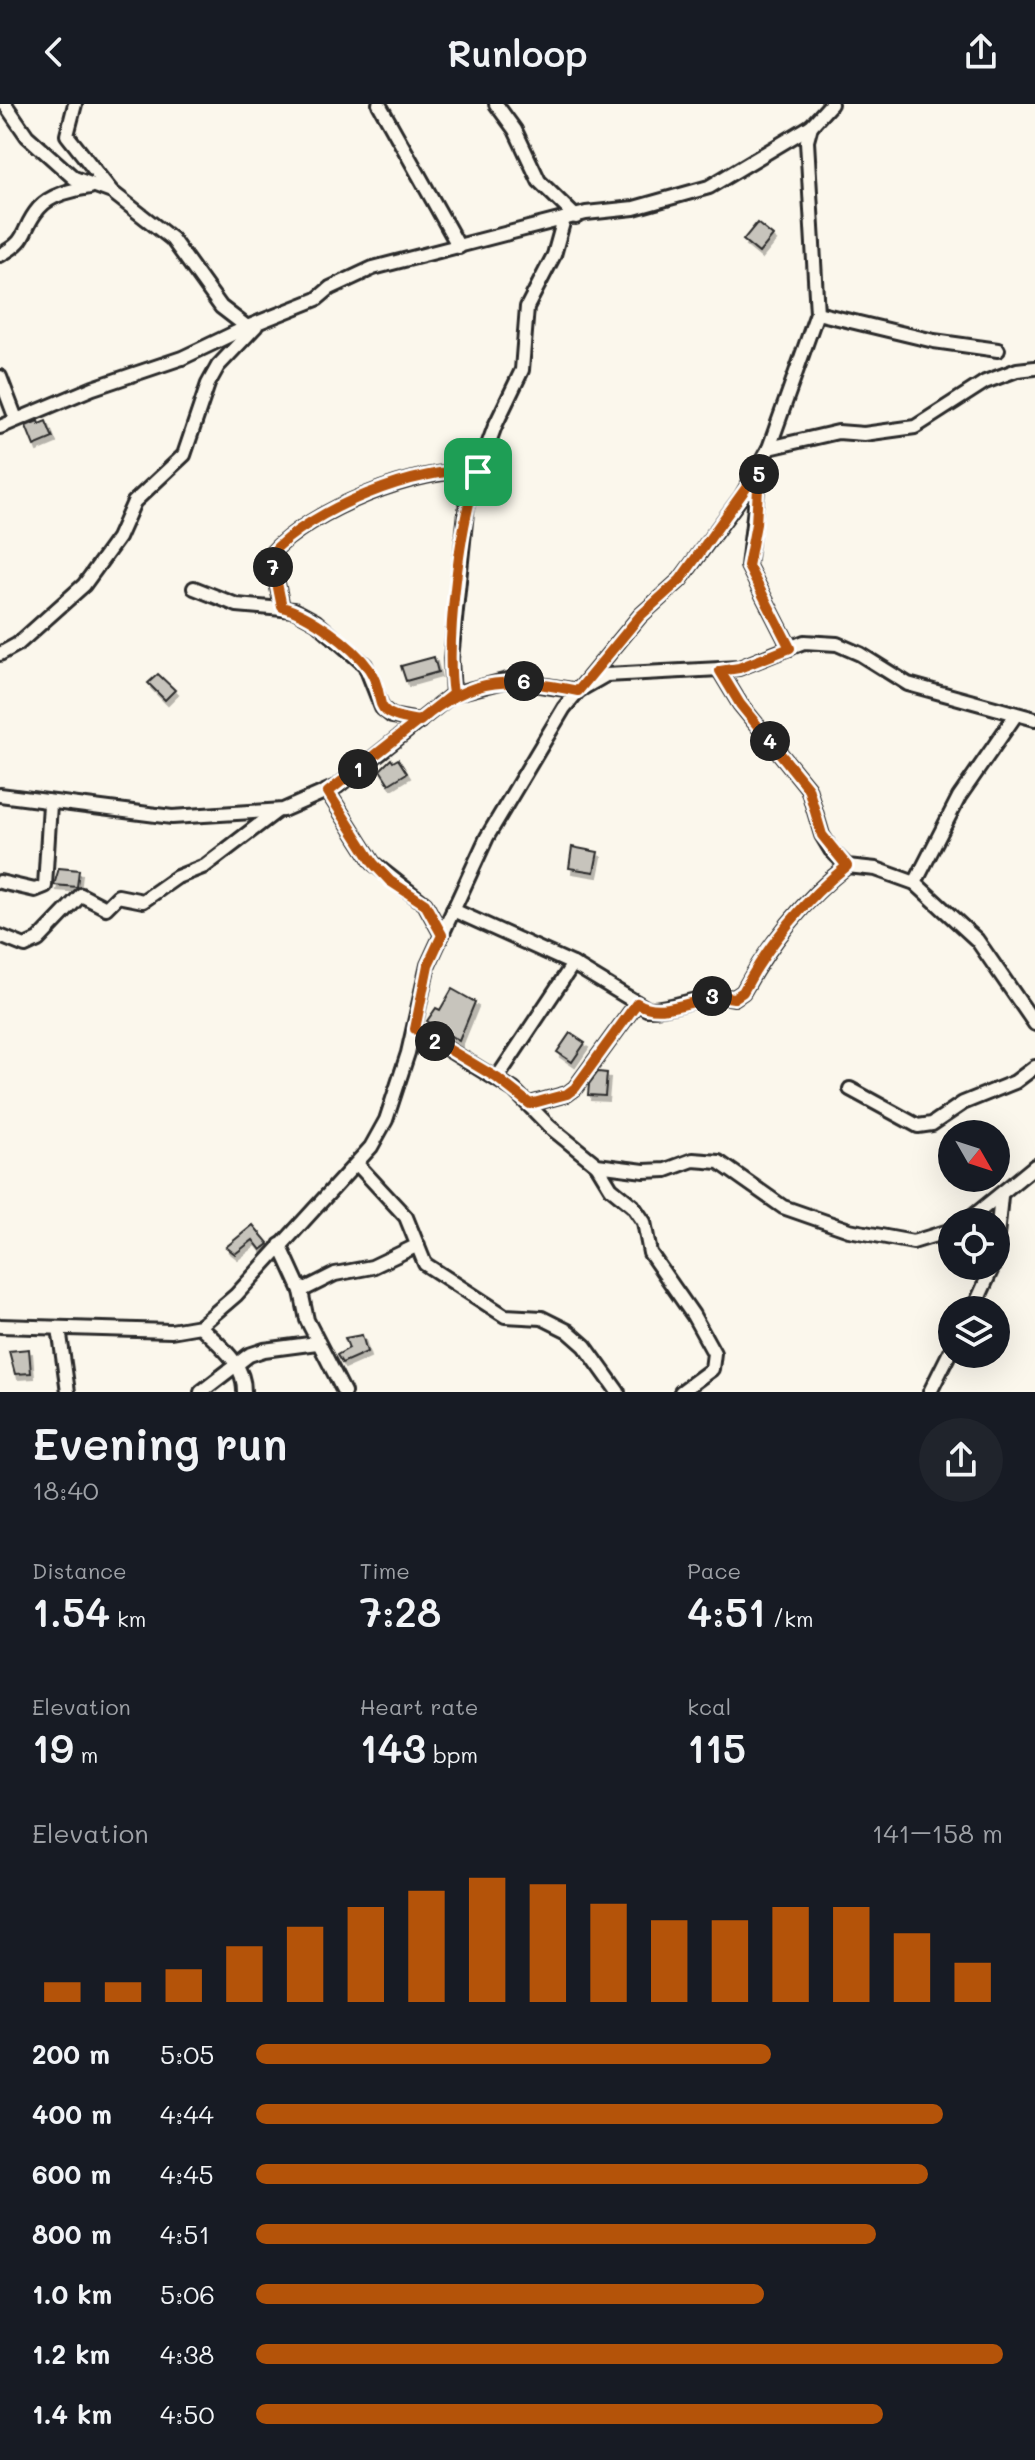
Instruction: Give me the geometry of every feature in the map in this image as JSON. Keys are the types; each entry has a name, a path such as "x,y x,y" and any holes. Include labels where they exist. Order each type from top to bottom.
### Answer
{"street":[{"path":"5,104 27,136 74,178 90,187 112,192"},
{"path":"75,104 67,135 112,192 172,239 221,307 247,327"},
{"path":"379,104 459,247"},
{"path":"496,104 515,130 539,181 570,218"},
{"path":"0,427 93,388 168,364 317,299 360,273 570,218 634,208 709,187 811,126 831,104"},
{"path":"0,1326 171,1331 200,1326 220,1311 358,1165 386,1120 415,1029 428,965 487,837 546,735 640,616 680,580 759,470 769,448 817,313 806,164 811,126"},
{"path":"0,255 20,245 38,209 75,189 90,187"},
{"path":"453,694 451,659 467,502 522,370 527,307 570,218"},
{"path":"817,313 921,339 998,350"},
{"path":"0,654 18,644 84,585 118,538 134,502 184,455 208,384 218,366 262,321"},
{"path":"769,448 838,432 864,434 915,427 985,382 1017,370 1035,368"},
{"path":"0,377 16,419"},
{"path":"282,607 271,554 282,541 315,518 405,482 462,470 478,472"},
{"path":"759,470 756,524 748,566 790,648"},
{"path":"194,588 237,605 282,607 316,622 365,665 382,708 392,716 420,721"},
{"path":"0,936 25,946 38,940 81,895 106,908 118,896 143,901 177,877 205,866 277,811 328,792 453,694 508,680 578,691 606,675 720,671 739,668 804,642 837,644 860,654 908,684 1015,716 1035,719"},
{"path":"720,671 740,704 808,788 822,835 847,866"},
{"path":"915,883 959,797 1015,716"},
{"path":"328,792 373,863 390,881 425,904 442,935"},
{"path":"0,795 50,804 172,817 277,811"},
{"path":"0,882 35,890 45,886 50,804"},
{"path":"453,910 573,964 647,1009 662,1010 719,995 734,998 743,992 786,928 829,879 847,866 876,869 915,883 977,940 1035,1024"},
{"path":"497,1078 573,964"},
{"path":"530,1104 567,1094 575,1088 637,1003"},
{"path":"415,1029 497,1078 530,1104 550,1127 597,1165 611,1188 633,1206 644,1222 650,1253 693,1315 714,1353 712,1369 681,1392"},
{"path":"850,1089 918,1126 932,1124 963,1103 1015,1082 1035,1067"},
{"path":"597,1165 644,1171 666,1170 693,1160 719,1162 783,1207 849,1230 913,1242 938,1234"},
{"path":"358,1165 406,1217 425,1264 505,1316 542,1318 568,1331 585,1346 618,1392"},
{"path":"985,1208 1035,1166"},
{"path":"1000,1208 1001,1196"},
{"path":"280,1245 301,1291 317,1343 344,1392"},
{"path":"301,1291 335,1274 372,1267 418,1245"},
{"path":"200,1326 238,1364 244,1380 244,1392"},
{"path":"59,1328 68,1392"},
{"path":"201,1392 238,1364 264,1350 317,1343"},
{"path":"930,1392 942,1368"}],"building":[{"path":"757,223 773,236 759,253 743,240"},
{"path":"38,421 39,424 46,421 53,438 34,446 26,426"},
{"path":"434,657 438,672 406,681 401,666"},
{"path":"158,674 175,690 165,700 148,683"},
{"path":"391,759 393,762 398,759 407,773 389,784 380,770"},
{"path":"572,847 598,852 594,872 569,868"},
{"path":"59,868 79,870 77,887 54,885"},
{"path":"452,989 475,1002 459,1041 427,1021 436,1008 440,1010"},
{"path":"570,1033 585,1043 572,1062 557,1052"},
{"path":"598,1072 607,1073 605,1096 588,1095 589,1084"},
{"path":"253,1225 269,1244 261,1250 253,1240 235,1254 226,1247"},
{"path":"362,1335 367,1352 342,1363 337,1355 349,1348 345,1338"},
{"path":"29,1349 31,1373 15,1374 9,1351"}],"route":[{"path":"478,472 462,470 405,482 315,518 282,541 271,554 282,607 316,622 365,665 371,673 382,708 392,716 420,721 453,694 508,680 530,681 578,691 640,616 680,580 759,470 756,524 748,566 790,648 739,668 720,671 740,704 808,788 822,835 831,850 847,866 829,879 786,928 743,992 734,998 719,995 662,1010 647,1009 637,1003 575,1088 567,1094 530,1104 497,1078 415,1029 423,982 442,935 425,904 390,881 373,863 328,792 338,786 399,738 420,721 437,706 453,694 451,659 459,562 467,502 478,472"}]}
